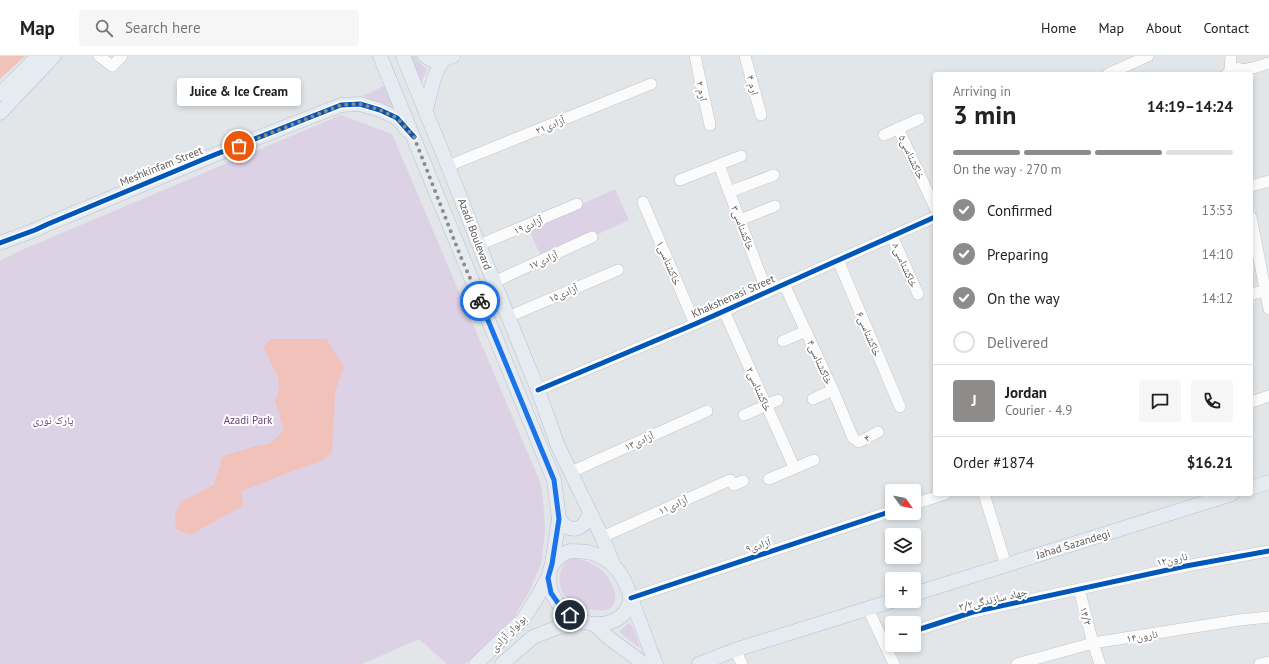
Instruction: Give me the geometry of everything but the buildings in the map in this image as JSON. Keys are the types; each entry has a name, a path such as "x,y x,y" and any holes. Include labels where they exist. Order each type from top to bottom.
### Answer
{"main road":[{"path":"0,94 14,82 38,56"},
{"path":"19,93 41,56"},
{"path":"1,110 54,56"},
{"name":"Azadi Boulevard","path":"380,56 414,137 460,255 554,480 559,519 552,564"},
{"name":"Azadi Boulevard","path":"402,56 426,111 538,390 558,446 602,537 614,566"},
{"path":"425,56 431,60 449,58"},
{"path":"426,111 432,82 439,67 449,58"},
{"name":"Meshkinfam Street","path":"0,243 36,230 209,157 341,105 360,104 380,110 397,118 414,137"},
{"path":"1253,487 1269,482"},
{"name":"Jahad Sazandegi","path":"921,592 1226,496"},
{"path":"559,519 567,527 579,528 590,514"},
{"path":"644,664 610,638 587,623 570,615 557,602 551,593 548,578 552,564 563,554 570,551 591,553 614,566 627,586 630,598 656,664"},
{"name":"بولوار آزادی","path":"476,664 524,618 548,578"},
{"path":"587,623 600,625 612,622 622,616 627,609 630,598"},
{"path":"699,664 735,650 885,603"},
{"path":"524,618 531,619 536,624 537,631 533,637"},
{"name":"بولوار آزادی","path":"502,664 533,637 556,628 587,623"},
{"path":"650,649 658,658 668,664"}],"street":[{"path":"99,56 112,66 122,56"},
{"name":"ارم ۲","path":"695,56 710,125"},
{"name":"ارم ۴","path":"745,56 761,115"},
{"path":"1112,72 1148,56"},
{"path":"1231,56 1237,71"},
{"path":"1235,56 1237,71"},
{"path":"1237,71 1269,65"},
{"path":"1253,76 1269,65"},
{"name":"آزادی۲۱","path":"448,166 652,84"},
{"path":"884,135 919,119"},
{"name":"خاکشناسی۵","path":"898,128 933,204"},
{"path":"680,180 741,156"},
{"name":"خاکشناسی۳","path":"719,165 767,292"},
{"path":"729,192 774,175"},
{"path":"1253,186 1269,182"},
{"name":"خاکشناسی۱","path":"643,202 695,324"},
{"name":"آزادی۱۹","path":"479,245 577,204"},
{"path":"740,220 775,206"},
{"name":"Khakshenasi Street","path":"538,390 695,324 933,218"},
{"name":"خاکشناسی۸","path":"892,236 918,294"},
{"name":"آزادی۱۷","path":"494,282 592,238"},
{"path":"1253,238 1267,300"},
{"name":"خاکشناسی۶","path":"838,260 900,407"},
{"name":"آزادی۱۵","path":"508,317 618,270"},
{"name":"خاکشناسی۴","path":"784,284 833,390 853,438 856,440"},
{"path":"1253,295 1267,300"},
{"name":"خاکشناسی۲","path":"724,311 794,468"},
{"path":"783,341 806,331"},
{"path":"813,398 833,390"},
{"path":"1253,401 1269,396"},
{"path":"744,415 778,400"},
{"name":"آزادی۱۳","path":"571,472 707,411"},
{"name":"۴","path":"856,440 859,442 878,432"},
{"path":"769,479 814,460"},
{"name":"آزادی۱۱","path":"602,537 730,480 734,485 743,481"},
{"path":"921,502 938,496"},
{"path":"985,496 1006,565"},
{"name":"آزادی۹","path":"630,598 885,513"},
{"name":"نارون۱۲","path":"1079,590 1186,566 1269,551"},
{"name":"۳/۲جهاد سازندگی","path":"921,629 974,612 1079,590"},
{"name":"۱۴/۲","path":"1079,590 1093,644 1100,664"},
{"path":"868,609 885,635"},
{"name":"نارون۱۴","path":"1017,664 1093,644 1269,616"},
{"path":"735,650 742,664"},
{"path":"891,652 894,664"},
{"path":"1260,664 1269,662"}],"green space":[{"path":"411,56 416,56 418,61 427,70 421,83"},
{"path":"388,84 403,116 363,96"},
{"name":"Azadi Park","path":"341,115 392,134 541,484 545,531 541,564 529,592 514,617 465,664 447,664 419,639 362,664 0,664 0,261 17,252"},
{"path":"615,189 629,220 594,236 541,256 529,230 580,208 580,205"},
{"path":"573,558 595,565 608,578 615,594 614,604 611,608 606,610 598,610 580,607 567,598 562,591 560,574 564,564"},
{"path":"629,623 633,628 640,648 619,632"}],"shaded area":[{"path":"0,56 25,56 0,79"},
{"path":"271,339 326,339 344,366 335,392 332,453 321,461 241,491 243,506 190,535 176,529 175,515 181,502 214,485 223,456 256,446 270,444 284,430 275,401 279,391 278,377 263,347"}],"cycle path":[{"path":"0,243 35,230 209,157 341,105 360,104 380,110 397,118 414,137"},
{"path":"538,390 695,324 933,218"},
{"path":"631,598 885,513"},
{"path":"921,629 973,612 1186,566 1269,551"}],"way so far":[{"path":"239,146 341,105 360,104 380,110 397,118 414,137 460,255 480,301"}],"place":[{"name":"Juice & Ice Cream","path":"239,146"}],"route":[{"path":"480,301 554,480 559,519 556,543 548,578 551,593 563,610 570,615"}],"park label":[{"name":"پارک نوری","path":"53,420"}]}
